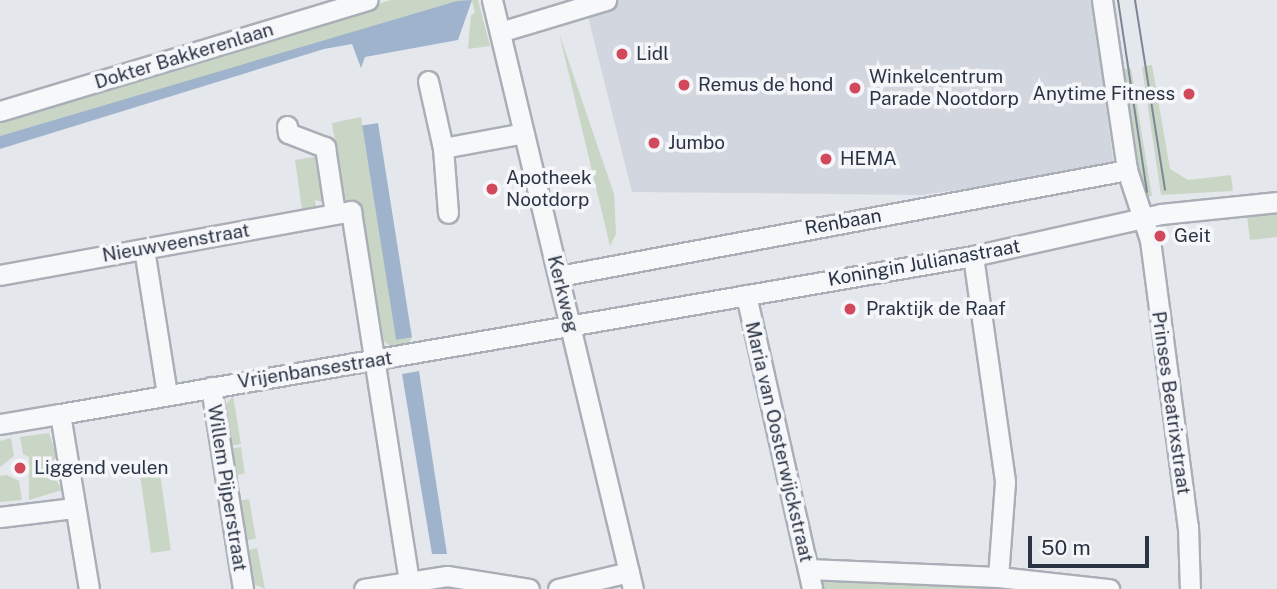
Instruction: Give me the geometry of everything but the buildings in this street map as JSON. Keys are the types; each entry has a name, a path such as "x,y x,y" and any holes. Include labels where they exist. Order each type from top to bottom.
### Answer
{"street":[{"name":"Dokter Bakkerenlaan","path":"0,111 368,0"},
{"name":"Kerkweg","path":"492,0 631,581"},
{"path":"499,32 606,0"},
{"name":"Prinses Beatrixstraat","path":"1102,0 1127,170 1139,218 1150,240 1188,527 1190,589"},
{"path":"428,81 443,148 448,213"},
{"path":"287,126 288,133 325,146 343,212 377,362 409,582"},
{"path":"443,148 523,133"},
{"name":"Renbaan","path":"559,276 1127,170"},
{"name":"Koningin Julianastraat","path":"570,325 973,256 1139,218 1277,202"},
{"name":"Nieuwveenstraat","path":"0,275 343,212"},
{"path":"144,249 167,395"},
{"path":"973,256 1005,482 998,577"},
{"name":"Maria van Oosterwijckstraat","path":"746,295 812,589"},
{"name":"Vrijenbansestraat","path":"0,424 211,387 377,362 570,325"},
{"name":"Willem Pijperstraat","path":"211,387 243,589"},
{"path":"60,414 73,508 89,589"},
{"path":"0,517 73,508"},
{"path":"808,569 998,577 1109,589"},
{"path":"364,589 447,576 529,589"},
{"path":"558,589 631,581"}],"shaded area":[{"name":"Winkelcentrum Parade Nootdorp","path":"617,0 1093,0 1114,167 922,195 632,192 586,9"}],"green space":[{"path":"391,0 470,0 0,136 0,123 282,38 281,33"},
{"path":"472,0 478,0 490,46 468,49 471,15 475,13"},
{"path":"559,33 614,194 616,234 610,246"},
{"path":"1152,65 1170,169 1188,180 1231,175 1233,191 1161,195 1142,67"},
{"path":"1131,68 1152,196 1140,197 1121,70"},
{"path":"361,117 397,337 412,337 409,343 390,346 384,341 359,201 345,202 332,123"},
{"path":"320,156 317,171 323,171 330,204 315,200 316,207 302,210 295,160"},
{"path":"1277,214 1277,237 1250,240 1247,216"},
{"path":"233,396 241,444 230,446 224,407"},
{"path":"49,433 57,457 53,460 55,478 62,490 29,500 29,457 23,454 20,437"},
{"path":"11,438 14,456 0,467 0,441"},
{"path":"241,447 245,474 236,475 232,448"},
{"path":"159,466 171,550 151,553 139,469"},
{"path":"7,475 19,481 22,500 0,502 0,476"},
{"path":"249,499 256,538 247,540 240,501"},
{"path":"257,548 265,589 254,584 248,550"},
{"path":"819,576 1053,589 822,589"}],"water":[{"path":"472,0 458,40 365,57 361,68 352,44 324,49 0,149 0,136 457,1"},
{"path":"378,123 412,337 396,340 362,126"},
{"path":"419,371 447,554 432,554 402,374"}],"tram line":[{"path":"1118,0 1147,192"},
{"path":"1135,0 1165,190"}],"place":[{"name":"Lidl","path":"622,54"},
{"name":"Remus de hond","path":"684,85"},
{"name":"Winkelcentrum Parade Nootdorp","path":"855,88"},
{"name":"Anytime Fitness","path":"1189,94"},
{"name":"Jumbo","path":"654,143"},
{"name":"HEMA","path":"826,159"},
{"name":"Apotheek Nootdorp","path":"492,189"},
{"name":"Geit","path":"1160,236"},
{"name":"Praktijk de Raaf","path":"850,309"},
{"name":"Liggend veulen","path":"20,468"}]}
